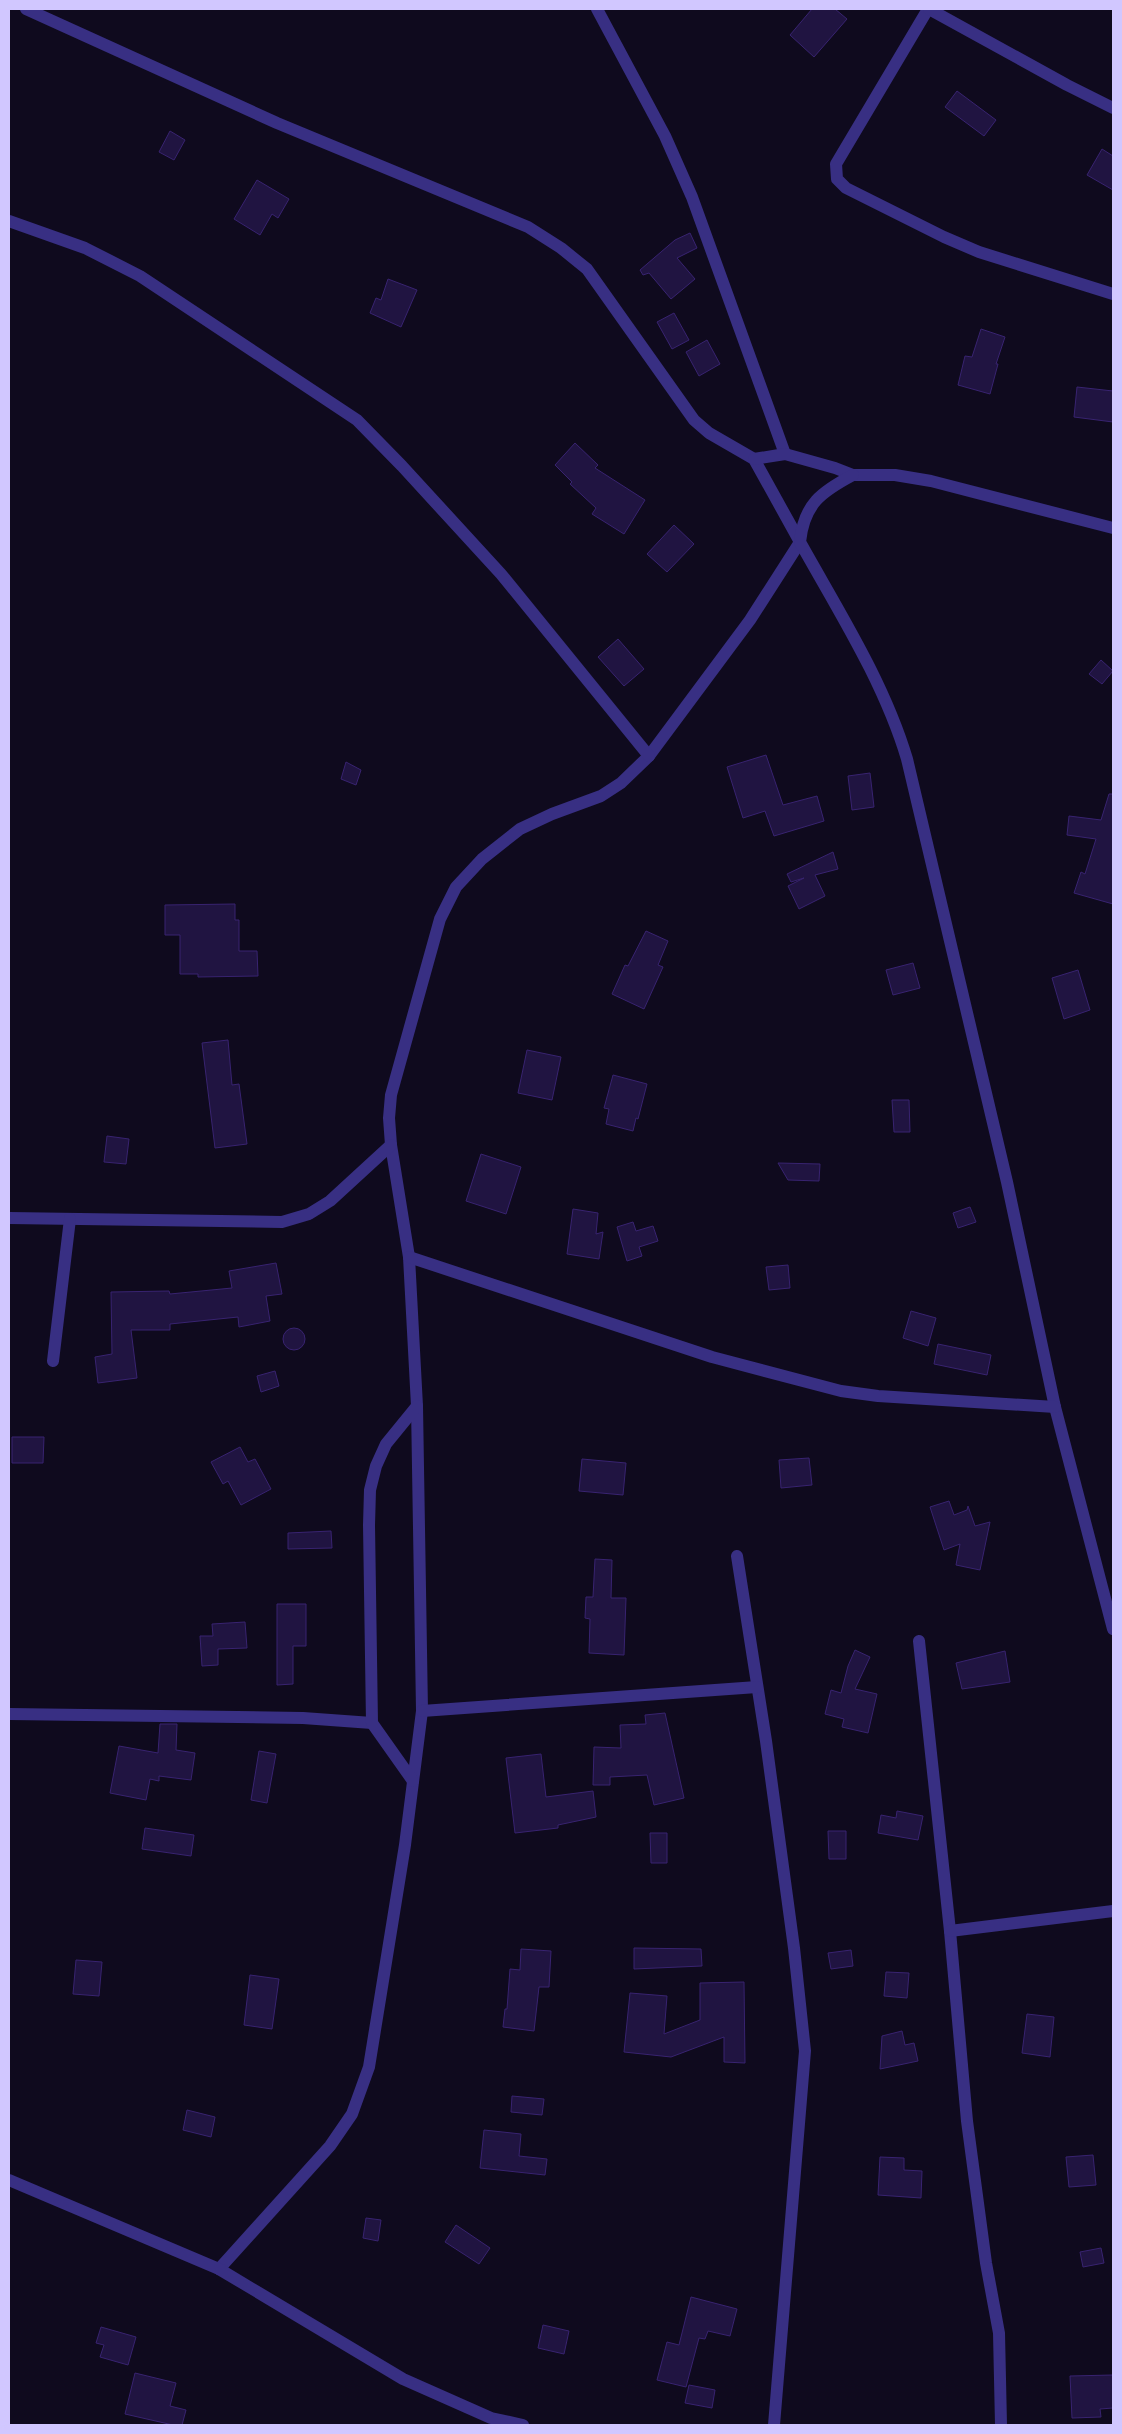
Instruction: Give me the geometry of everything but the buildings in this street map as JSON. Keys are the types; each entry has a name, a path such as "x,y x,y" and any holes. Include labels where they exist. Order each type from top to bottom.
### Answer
{"street":[{"path":"26,9 277,123 528,227 561,248 587,269 694,420 708,433 754,459 881,690 898,727 1007,1182 1055,1407 1113,1628"},
{"path":"597,9 665,136 692,197 785,454"},
{"path":"1113,108 928,9 836,164 836,179 846,188 970,248 1113,294"},
{"path":"9,221 85,248 140,276 357,420 501,574 649,756"},
{"path":"754,459 785,454 835,468 853,476"},
{"path":"219,2269 330,2146 352,2114 369,2066 405,1845 422,1711 418,1406 409,1257 392,1145 390,1118 392,1095 440,919 456,887 482,859 520,829 552,814 601,796 621,783 649,756 750,620 800,542 802,523 812,503 832,486 853,476 896,475 931,481 1113,528"},
{"path":"9,1218 282,1222 309,1214 330,1201 392,1145"},
{"path":"53,1361 70,1218"},
{"path":"409,1257 712,1357 841,1391 878,1396 1055,1407"},
{"path":"412,1781 372,1723 370,1490 376,1466 386,1444 418,1406"},
{"path":"737,1556 794,1948 805,2050 774,2425"},
{"path":"919,1641 969,2131 986,2263 999,2333 1001,2425"},
{"path":"422,1711 757,1687"},
{"path":"9,1714 303,1718 372,1723"},
{"path":"950,1931 1113,1911"},
{"path":"9,2180 219,2269 403,2379 491,2422 523,2425"}]}
